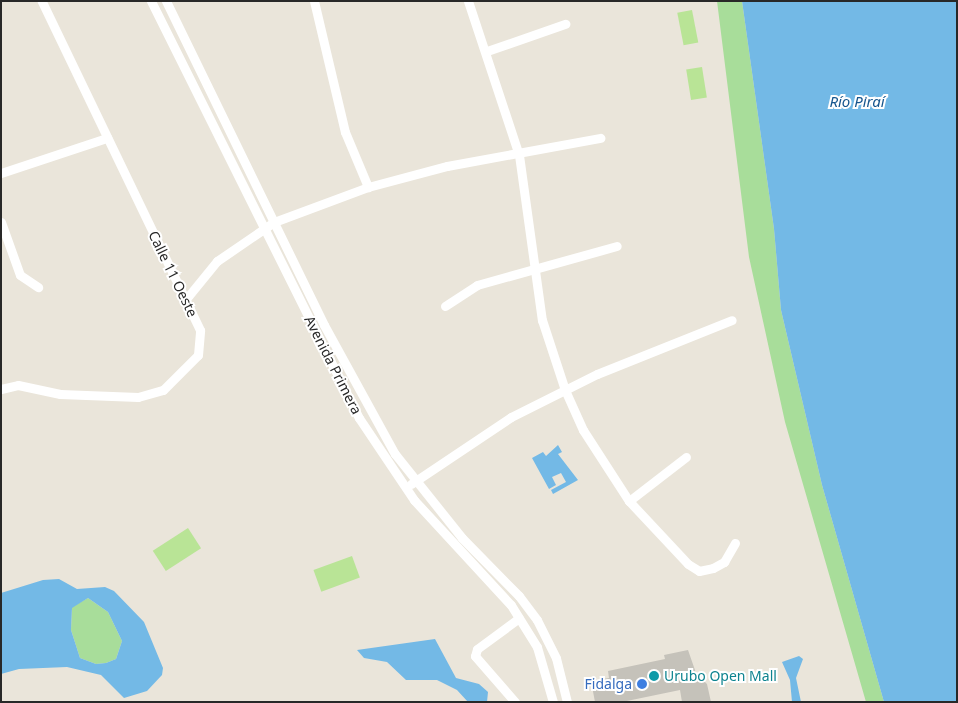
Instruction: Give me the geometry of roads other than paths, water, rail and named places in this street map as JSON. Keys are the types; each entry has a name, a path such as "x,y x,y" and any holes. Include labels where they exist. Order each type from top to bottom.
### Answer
{"street":[{"name":"Calle 11 Oeste","path":"1,389 18,385 60,394 138,398 163,390 198,355 200,330 42,1"},
{"name":"Avenida Primera","path":"151,1 263,229 359,418 405,488 519,618 544,663 553,702"},
{"name":"Avenida Primera","path":"166,1 324,325 395,454 414,481 537,620 556,658 567,702"},
{"path":"314,1 345,132 368,187"},
{"path":"468,1 487,51 519,155 533,272 542,320 565,390 583,430 629,501 657,534 699,571 724,562 735,543"},
{"path":"487,51 565,24"},
{"path":"1,173 107,138"},
{"path":"186,299 217,261 274,222 368,187 447,166 519,155 600,138"},
{"path":"1,222 20,275 38,287"},
{"path":"445,306 477,285 533,272 616,246"},
{"path":"405,488 511,416 565,390 732,320"},
{"path":"629,501 686,457"},
{"path":"515,702 475,656 477,649 519,618"}],"water":[{"name":"Río Piraí","path":"742,1 957,1 957,702 884,702 822,485 781,310 774,229"},
{"path":"558,445 562,452 558,454 578,480 553,494 551,490 566,482 561,473 552,477 556,485 549,489 532,458 543,452 546,456"},
{"path":"59,579 77,589 105,587 114,591 144,622 163,668 162,675 147,691 124,698 101,675 67,667 19,669 1,674 1,593 43,580","holes":["88,598 108,612 122,641 116,659 96,664 80,658 71,630 72,608"]},
{"path":"435,639 456,678 479,684 488,692 487,702 468,702 457,690 437,680 406,680 387,662 364,658 357,650"},
{"path":"799,656 803,659 796,678 801,702 792,702 790,680 782,662"}],"place":[{"name":"Urubo Open Mall","path":"654,676"},
{"name":"Fidalga","path":"642,684"}]}
